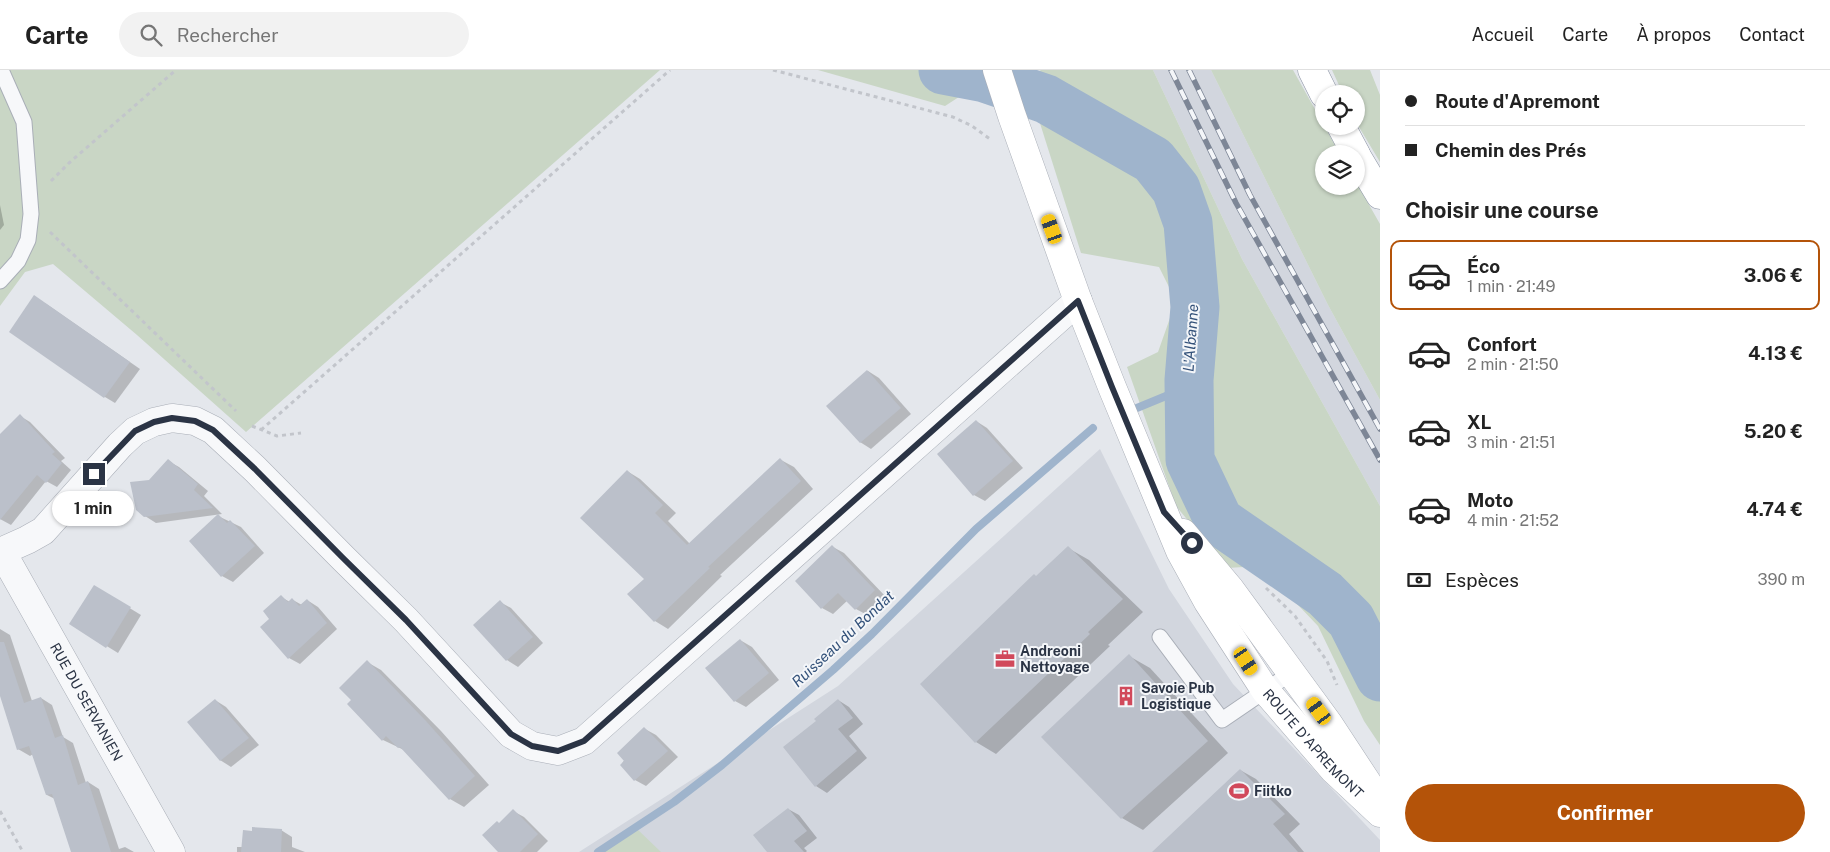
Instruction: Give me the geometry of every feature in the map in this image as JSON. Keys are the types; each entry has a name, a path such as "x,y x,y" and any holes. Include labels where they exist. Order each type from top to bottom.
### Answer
{"main road":[{"name":"ROUTE D'APREMONT","path":"997,70 1078,301 1180,551 1208,602 1265,690 1334,770 1380,813"},
{"path":"1312,70 1320,85"},
{"path":"1365,169 1380,195"},
{"name":"ROUTE D'APREMONT","path":"1164,512 1230,589 1328,723 1380,801"}],"street":[{"path":"1,552 43,531 120,445 135,431 154,422 172,418 195,421 213,430 255,469 406,620 511,734 532,746 558,751 584,741 1078,301"},
{"name":"RUE DU SERVANIEN","path":"1,552 171,852"}],"lane":[{"path":"0,282 18,261 28,240 31,214 24,122 1,70"},
{"path":"1160,637 1222,720 1291,673"}],"path":[{"path":"50,185 52,179 68,163 176,70"},
{"path":"261,430 670,70"},
{"path":"31,214 238,413"},
{"path":"245,420 252,426 277,436 301,433"},
{"path":"0,811 23,852"}],"shaded area":[{"path":"1153,70 1211,70 1328,305 1380,400 1380,506 1242,259"},
{"path":"1100,449 1169,589 1233,684 1380,840 1380,852 579,852 838,686"}],"green space":[{"path":"0,70 660,70 246,432 137,335 53,264 25,272 0,306"},
{"path":"818,70 958,70 962,95 945,106"},
{"path":"1041,70 1153,70 1242,259 1380,506 1380,745 1364,721 1318,626 1261,566 1227,568 1176,506 1127,367 1158,352 1176,301 1159,267 1081,253 1026,79"},
{"path":"1211,70 1293,70 1315,109 1315,135 1329,135 1335,145 1315,145 1315,195 1363,195 1380,224 1380,400 1328,305"},
{"path":"1332,70 1370,70 1380,95 1380,162 1364,135 1365,85 1339,85"},
{"path":"636,828 661,852 595,852"}],"building":[{"path":"34,295 130,362 104,398 9,332"},
{"path":"867,370 901,408 860,443 826,406"},
{"path":"20,414 55,452 52,454 62,463 46,483 37,475 0,520 0,434"},
{"path":"976,420 1013,461 973,496 937,454"},
{"path":"780,458 801,481 708,567 710,568 654,622 627,594 644,579 580,518 627,470 663,505 655,513 687,545"},
{"path":"168,459 198,484 194,490 213,508 144,517 136,510 130,482 149,480"},
{"path":"218,514 227,523 230,520 255,546 221,577 189,541"},
{"path":"832,545 875,590 855,610 838,593 821,609 795,581"},
{"name":"Andreoni Nettoyage","path":"1068,546 1123,599 1088,632 1090,634 975,743 920,684 1034,574 1036,576"},
{"path":"94,585 131,607 106,648 69,624"},
{"path":"281,595 288,602 292,598 299,606 307,599 327,623 288,659 260,627 269,619 263,611"},
{"path":"500,600 533,637 506,661 473,625"},
{"path":"740,639 769,673 734,702 705,668"},
{"path":"0,642 4,642 24,703 41,697 55,738 63,735 78,785 88,781 111,852 71,852 52,794 46,795 29,746 17,750 0,696"},
{"name":"Savoie Pub Logistique","path":"1129,654 1208,741 1121,819 1041,737"},
{"path":"367,660 426,721 475,776 449,800 400,747 398,748 386,736 382,741 347,704 351,700 339,688"},
{"path":"215,699 249,738 220,761 187,722"},
{"path":"838,699 853,718 838,729 857,751 815,787 783,747 816,721 814,719"},
{"path":"644,727 668,751 634,781 620,765 624,761 617,753"},
{"name":"Fiitko","path":"1240,769 1285,814 1273,824 1298,852 1152,852"},
{"path":"788,808 807,831 794,841 804,852 767,852 753,835"},
{"path":"513,809 538,834 520,852 498,852 482,835 497,821 499,823"},
{"path":"252,827 282,829 281,852 241,852 243,830 252,831"}],"waterway":[{"name":"L'Albanne","path":"943,70 985,78 1046,99 1153,160 1176,189 1188,223 1195,307 1189,380 1190,460 1219,521 1325,594 1351,620 1380,677"},
{"name":"Ruisseau du Bondat","path":"1132,410 1183,389 1189,380"},
{"name":"Ruisseau du Bondat","path":"598,852 674,802 722,765 833,670 872,634 976,529 1093,428"}],"railway":[{"path":"1171,70 1236,203 1380,460"},
{"path":"1189,70 1250,195 1380,429"}],"place":[{"name":"Andreoni Nettoyage","path":"1005,659"},
{"name":"Savoie Pub Logistique","path":"1126,696"},
{"name":"Fiitko","path":"1239,791"}],"route":[{"path":"94,474 135,431 154,422 172,418 195,421 213,430 255,469 406,620 511,734 532,746 558,751 584,741 1078,301 1164,512 1192,543"}]}
